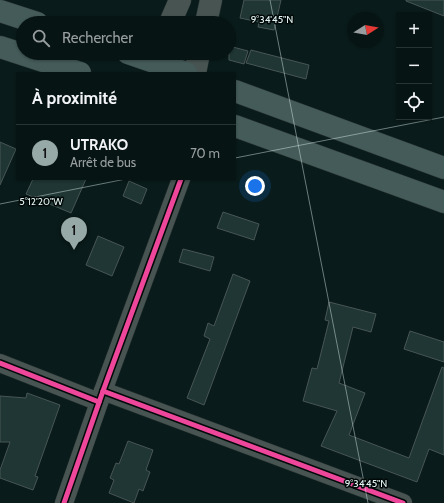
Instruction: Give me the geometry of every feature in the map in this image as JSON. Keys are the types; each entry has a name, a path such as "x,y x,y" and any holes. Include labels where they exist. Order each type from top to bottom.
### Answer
{"highway":[{"path":"0,11 16,16"},
{"path":"0,47 16,52"},
{"path":"40,60 77,72"},
{"path":"153,62 183,72"},
{"path":"236,91 444,168"},
{"path":"236,126 444,202"}],"street":[{"path":"173,16 180,0"},
{"path":"208,16 211,0"},
{"path":"195,72 198,60"},
{"path":"64,503 101,396 180,180"},
{"path":"0,363 101,396 403,503"}],"building":[{"path":"244,0 281,0 274,30 258,27 259,22 240,18"},
{"path":"444,0 444,16 406,1"},
{"path":"236,48 248,51 244,64 229,60 236,60"},
{"path":"251,50 309,65 306,79 246,63"},
{"path":"0,142 16,149 0,185"},
{"path":"33,180 86,180 71,213 26,194"},
{"path":"129,181 147,189 141,204 123,196"},
{"path":"223,212 259,224 254,240 217,228"},
{"path":"98,236 124,247 112,276 86,265"},
{"path":"183,249 214,257 210,271 179,262"},
{"path":"233,274 250,281 204,405 187,398 210,339 204,336 208,323 214,326"},
{"path":"329,302 376,314 371,332 353,327 339,383 365,393 349,435 409,458 442,367 444,368 444,455 429,449 417,482 321,446 337,411 303,401 312,368 317,369 329,321 325,320"},
{"path":"410,331 444,342 444,362 404,349"},
{"path":"27,393 60,405 35,476 38,477 33,490 0,478 0,470 10,442 0,442 0,396 26,398"},
{"path":"128,441 153,450 146,470 150,472 143,491 139,489 134,503 109,493 114,480 110,478 116,463 119,464"}],"cycle path":[{"path":"64,503 103,391 181,180"},
{"path":"0,363 99,402"},
{"path":"103,391 403,503"}],"place":[{"name":"UTRAKO","path":"74,250"}]}
